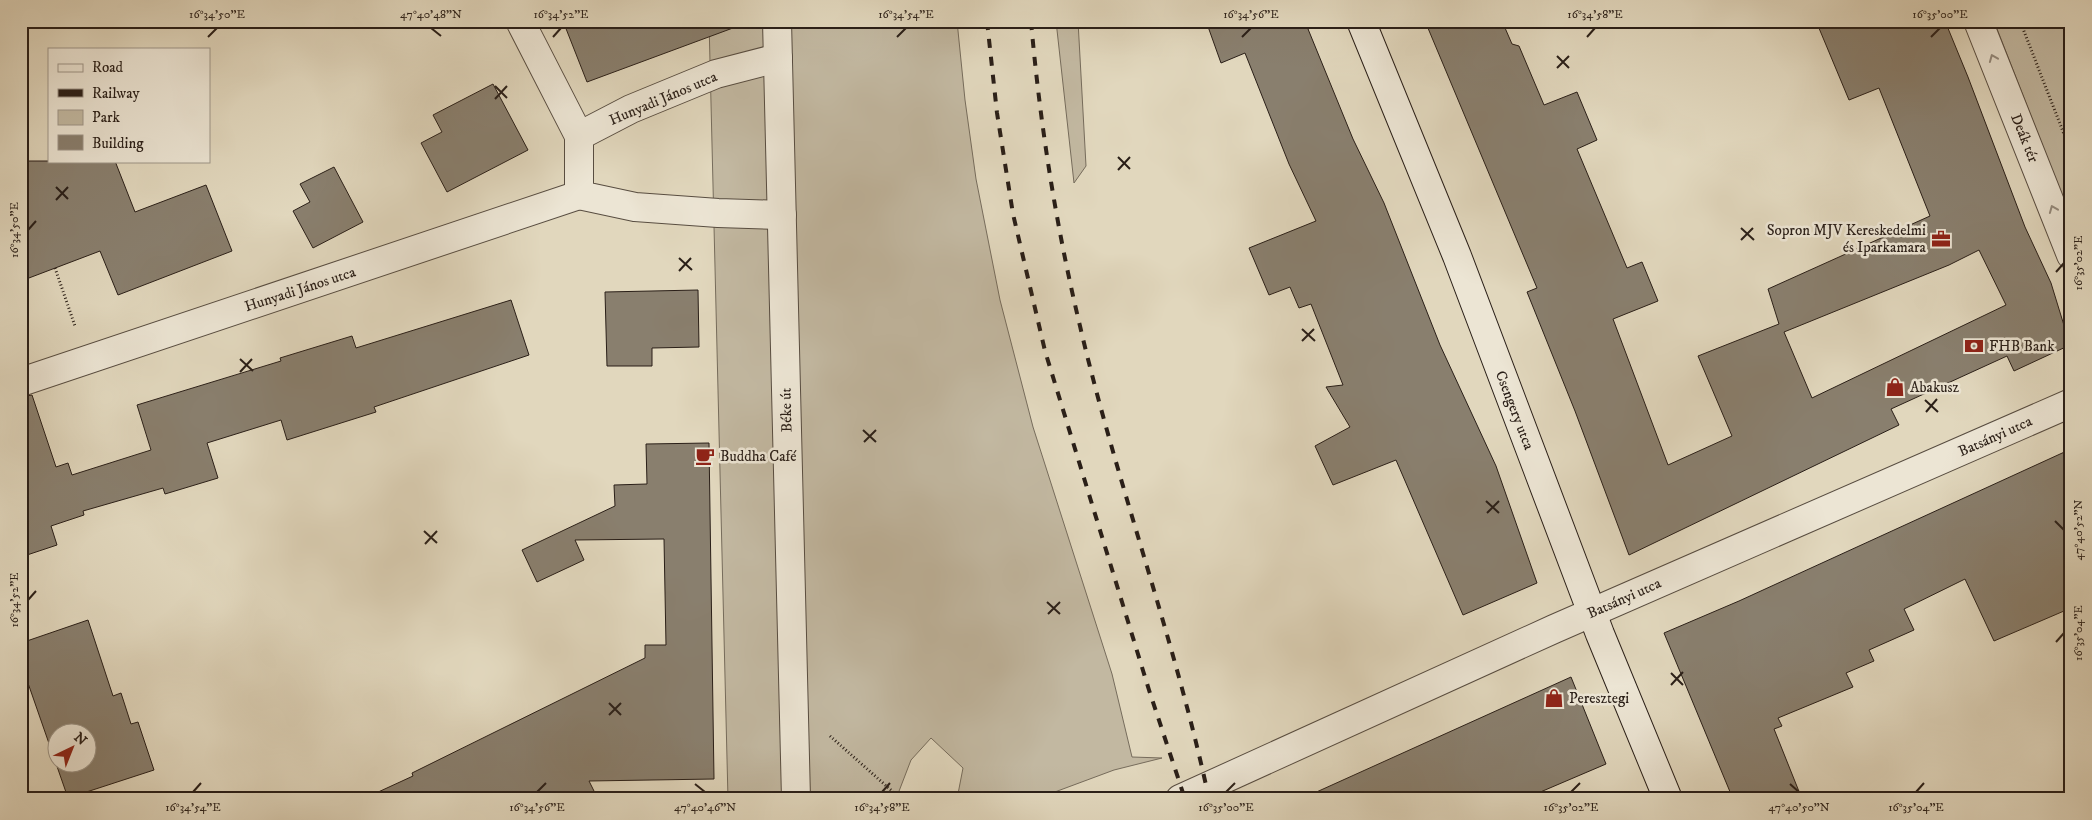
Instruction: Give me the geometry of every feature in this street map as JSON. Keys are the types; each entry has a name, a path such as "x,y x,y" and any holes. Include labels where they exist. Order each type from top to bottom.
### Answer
{"street":[{"path":"520,21 579,136 579,196"},
{"name":"Béke út","path":"777,21 796,799"},
{"name":"Csengery utca","path":"1361,21 1457,256 1603,642 1668,799"},
{"name":"Deák tér","path":"1978,21 2071,255"},
{"name":"Hunyadi János utca","path":"579,136 631,110 716,74 778,58"},
{"name":"Hunyadi János utca","path":"21,382 579,196 635,207 718,214 782,216"},
{"name":"Batsányi utca","path":"1180,799 1593,612 2071,403"}],"path":[{"path":"2020,21 2071,152"},
{"path":"55,268 76,328"},
{"path":"829,735 901,799"}],"green space":[{"path":"709,21 957,21 976,179 1000,300 1033,427 1112,674 1132,757 1162,758 1114,770 1036,799 957,799 963,768 931,738 911,760 896,799 728,799"},
{"path":"1056,21 1078,21 1086,166 1074,183"},
{"path":"1994,21 2071,21 2071,219"}],"building":[{"path":"563,21 740,21 741,25 587,82"},
{"path":"1206,21 1321,21 1321,23 1308,29 1353,139 1384,203 1440,345 1496,466 1537,583 1463,615 1396,460 1333,485 1315,446 1350,427 1326,387 1343,385 1311,304 1299,308 1290,287 1269,295 1249,248 1316,221 1289,164 1245,53 1221,63"},
{"path":"1425,21 1502,21 1512,44 1519,46 1544,105 1577,92 1597,140 1577,149 1627,268 1642,262 1658,301 1613,319 1668,465 1732,436 1698,356 1779,324 1768,289 1930,216 1879,88 1849,100 1816,21 1945,21 2025,227 2051,283 2070,345 2014,371 2007,356 1891,409 1899,425 1629,555 1575,411 1527,292 1537,288","holes":["1979,250 2006,305 1812,398 1784,332 1949,265"]},
{"path":"493,84 528,150 447,192 421,143 442,132 433,115"},
{"path":"21,161 115,162 135,212 206,185 232,251 118,295 100,251 21,281"},
{"path":"334,167 363,222 313,248 293,211 310,202 300,184"},
{"path":"698,290 699,347 652,348 652,366 607,366 605,292"},
{"path":"511,300 529,355 374,407 376,412 287,440 281,420 207,443 218,478 165,494 163,488 83,511 84,515 51,526 57,545 21,557 21,397 32,395 56,467 68,463 72,475 151,450 137,405 281,361 280,358 352,336 356,348"},
{"path":"709,443 714,779 589,781 598,799 363,799 413,776 412,773 645,658 645,645 666,645 664,539 575,540 584,560 537,582 522,550 615,506 614,485 647,484 646,444"},
{"path":"2071,449 2071,608 1994,641 1965,579 1904,609 1914,630 1869,650 1874,661 1846,673 1853,687 1778,718 1782,726 1774,729 1802,799 1733,799 1664,633 1739,601"},
{"path":"88,620 113,696 121,693 131,724 138,722 154,770 68,798 59,772 98,772 98,722 48,722 48,741 21,663 21,643"},
{"path":"1571,677 1606,764 1524,799 1301,799"}],"railway":[{"path":"987,21 997,113 1013,214 1045,351 1149,690 1185,799"},
{"path":"1031,21 1050,175 1071,288 1111,444 1180,680 1209,799"}],"place":[{"name":"Sopron MJV Kereskedelmi és Iparkamara","path":"1941,239"},
{"name":"FHB Bank","path":"1974,346"},
{"name":"Abakusz","path":"1895,387"},
{"name":"Buddha Café","path":"705,456"},
{"name":"Peresztegi","path":"1554,698"}]}
